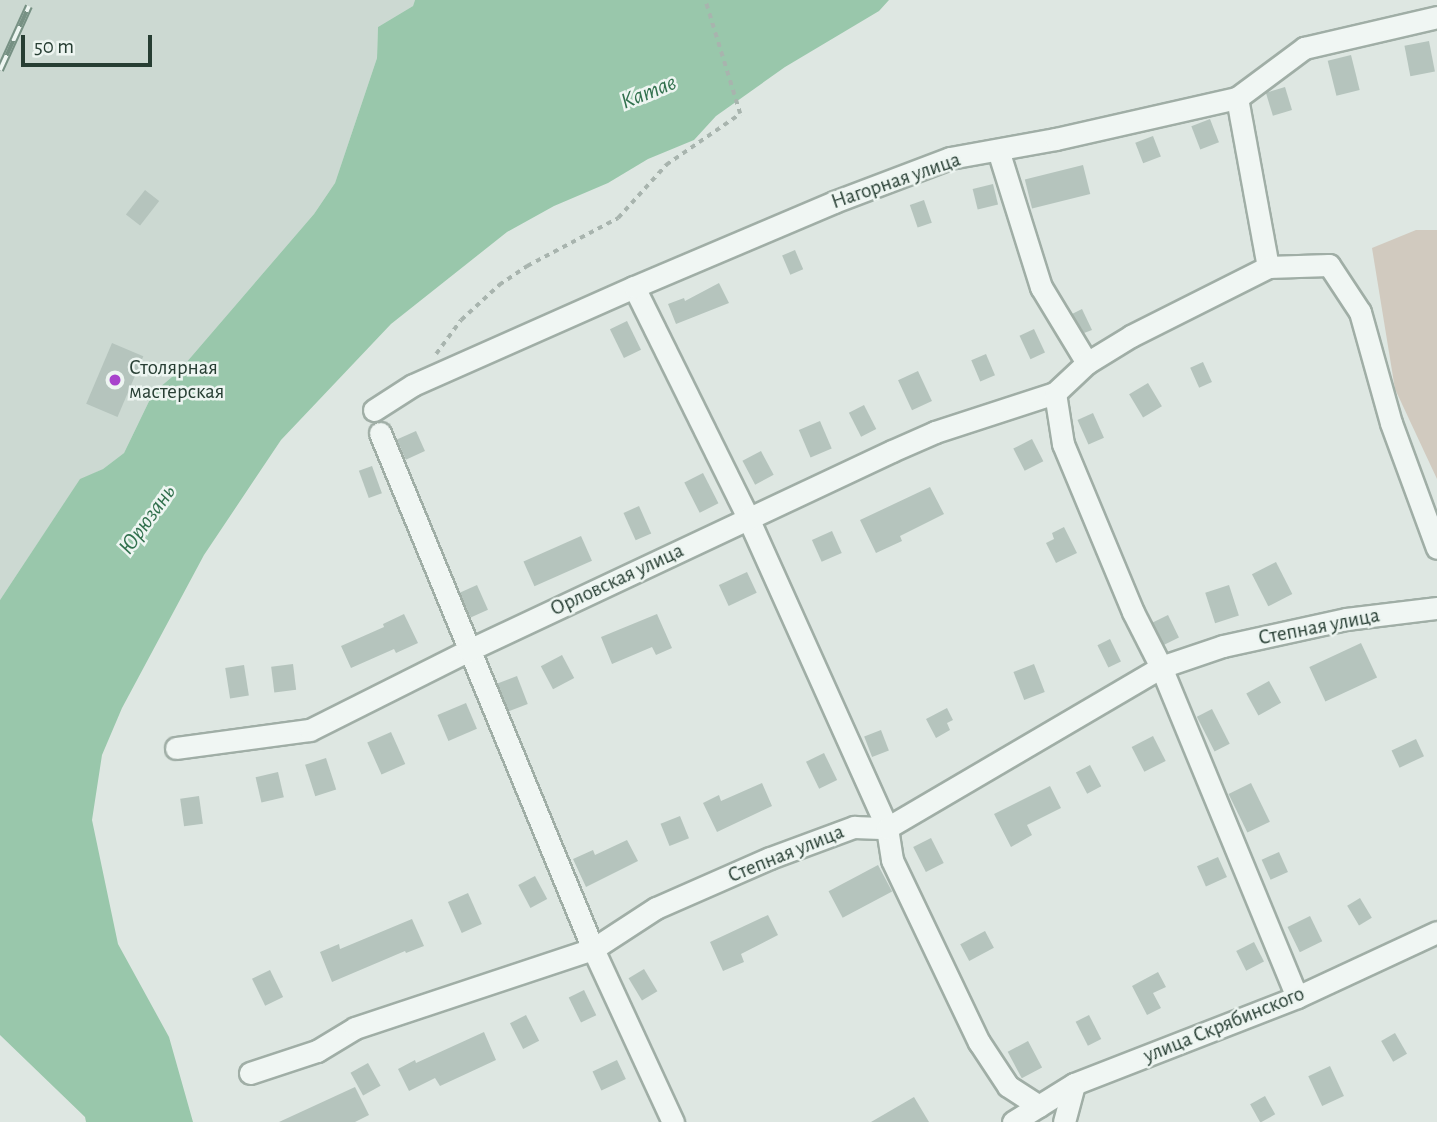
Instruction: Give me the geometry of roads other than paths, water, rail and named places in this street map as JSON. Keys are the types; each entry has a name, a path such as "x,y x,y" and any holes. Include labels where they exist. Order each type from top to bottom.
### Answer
{"street":[{"name":"Нагорная улица","path":"374,410 413,385 634,287 834,202 950,158 1237,98 1304,48 1437,17"},
{"path":"1237,98 1268,267"},
{"path":"998,150 1041,287 1087,363"},
{"path":"1297,997 1161,667 1133,612 1063,444 1055,393 1087,363 1131,336 1268,267 1329,265 1360,312 1391,423 1437,548"},
{"path":"634,287 748,518 887,828 892,860 979,1042 1008,1086 1039,1106"},
{"name":"Орловская улица","path":"176,748 310,730 469,650 935,432 1055,393"},
{"path":"380,433 593,949 673,1122"},
{"name":"Степная улица","path":"250,1073 317,1051 355,1028 593,949 656,908 770,858 853,827 887,828 1161,667 1223,646 1346,619 1437,608"},
{"name":"улица Скрябинского","path":"1013,1122 1074,1084 1297,997 1437,932"},
{"path":"1064,1122 1074,1084"}],"water":[{"path":"415,0 889,0 879,11 785,67 716,116 694,140 648,159 608,183 554,206 507,232 391,324 281,440 204,555 122,708 102,755 92,820 118,944 169,1037 193,1122 86,1122 85,1117 0,1035 0,600 80,479 103,469 124,453 153,393 179,371 314,214 335,183 377,58 378,27 413,6"}],"railway":[{"path":"0,70 29,6"}],"place":[{"name":"Столярная мастерская","path":"115,380"}],"water label":[{"name":"Катав","path":"649,93"},
{"name":"Юрюзань","path":"148,520"}]}
